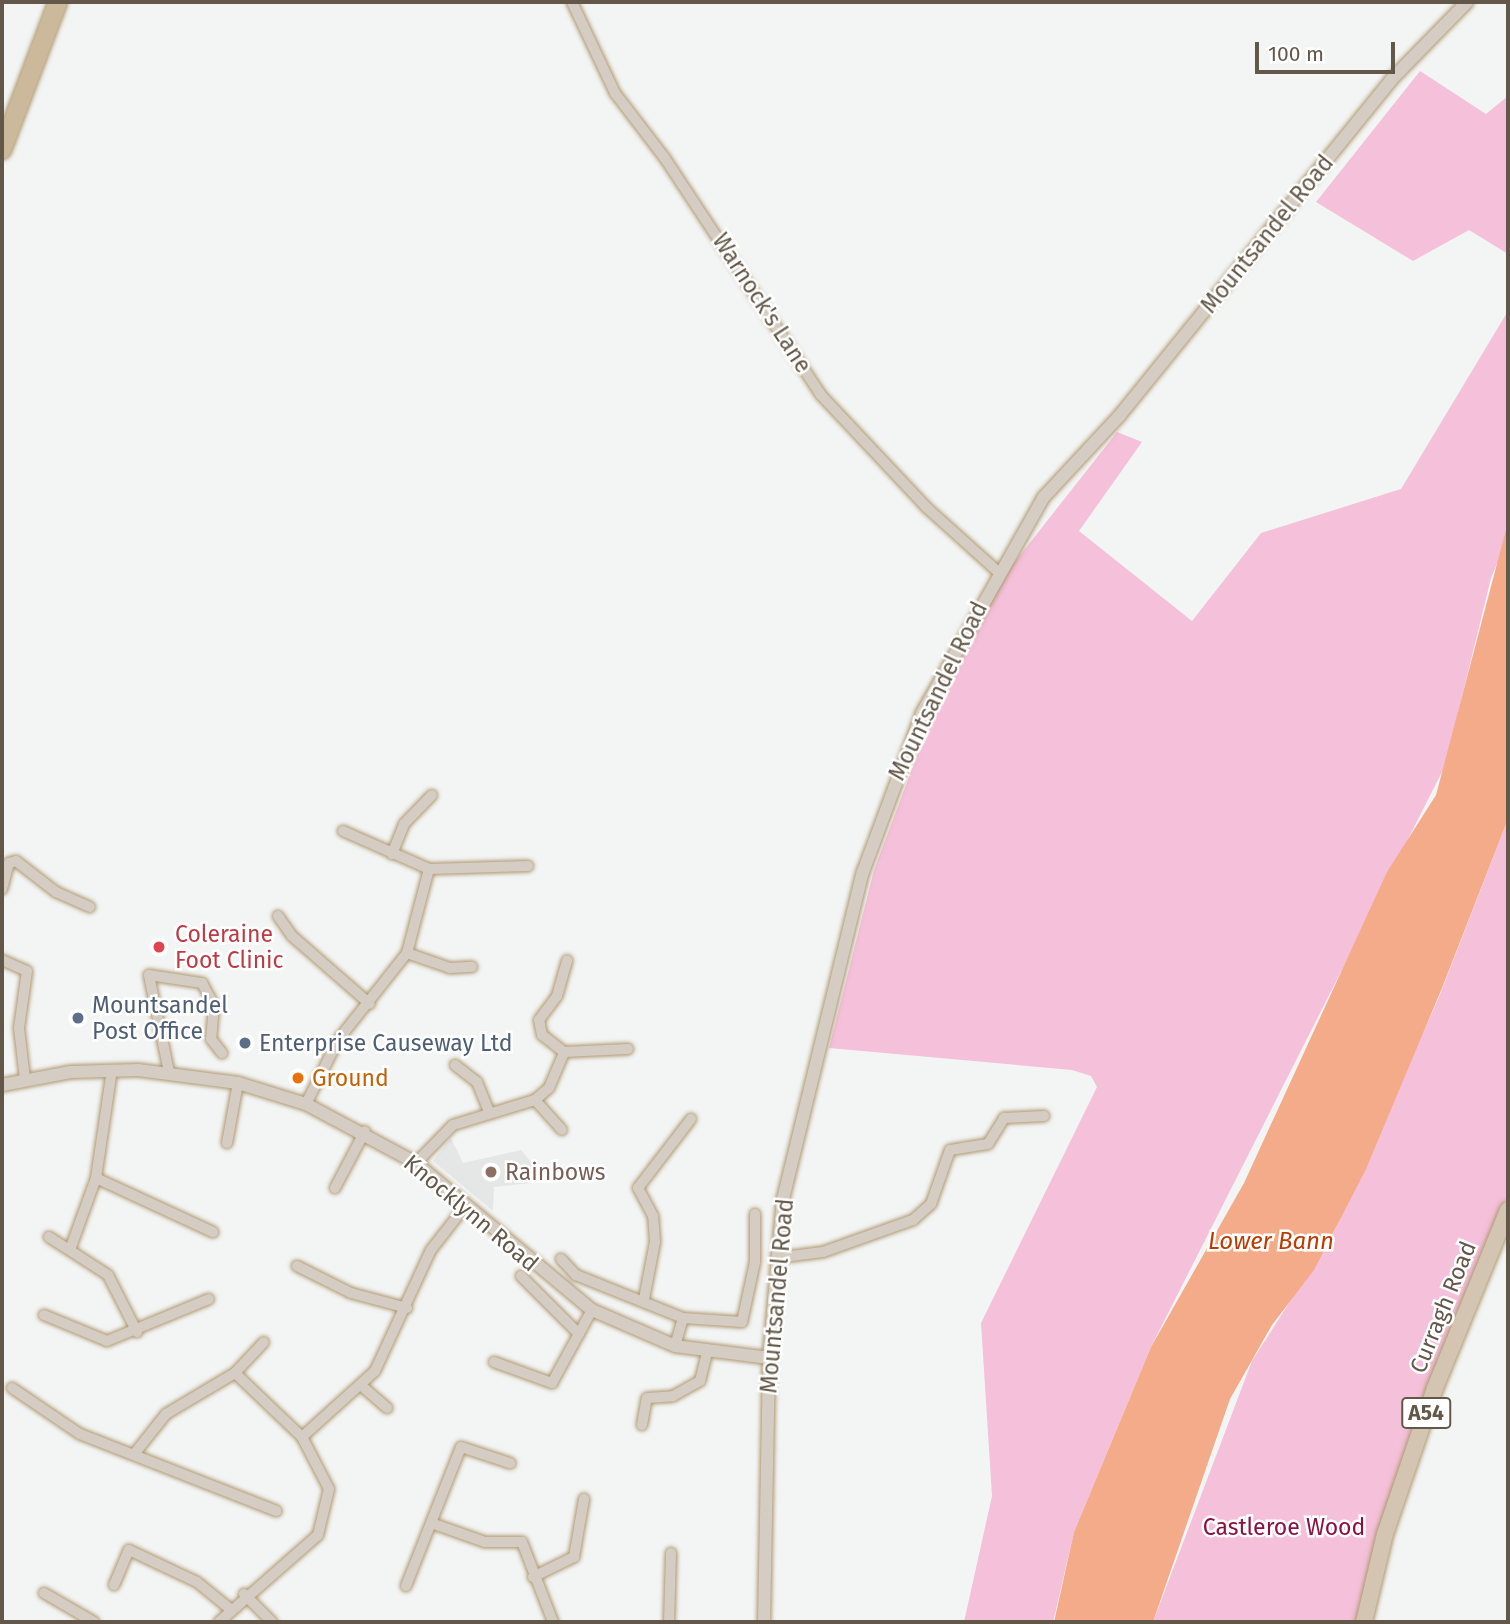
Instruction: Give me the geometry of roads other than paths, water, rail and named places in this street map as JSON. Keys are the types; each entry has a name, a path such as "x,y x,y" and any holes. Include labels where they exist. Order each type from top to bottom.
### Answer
{"highway":[{"path":"2,150 58,2"}],"main road":[{"name":"Curragh Road","path":"1364,1622 1385,1534 1435,1388 1508,1210"}],"street":[{"name":"Warnock's Lane","path":"572,2 615,93 664,157 821,395 926,507 997,571"},
{"name":"Mountsandel Road","path":"764,1622 769,1358 783,1199 863,872 922,713 997,571 1043,498 1120,415 1391,80 1467,2"},
{"path":"393,854 404,824 432,795"},
{"path":"343,831 429,869 528,866"},
{"path":"2,889 16,860 56,892 90,907"},
{"path":"306,1104 338,1040 370,1004 407,953 429,869"},
{"path":"278,916 292,936 370,1004"},
{"path":"407,953 450,968 472,967"},
{"path":"2,960 27,971 19,1028 25,1079"},
{"path":"567,960 557,996 539,1020 542,1035 564,1052 628,1049"},
{"path":"169,1072 149,975 202,983 214,1006 211,1040 222,1053"},
{"path":"416,1163 443,1131 489,1111 535,1100 549,1088 564,1052"},
{"path":"455,1065 477,1082 489,1111"},
{"path":"71,1247 96,1178 112,1070"},
{"name":"Knocklynn Road","path":"2,1085 25,1079 112,1070 169,1072 238,1083 306,1104 365,1131 416,1163 592,1310 675,1346 707,1353 769,1358"},
{"path":"227,1143 238,1083"},
{"path":"535,1100 562,1130"},
{"path":"776,1258 824,1252 913,1220 931,1204 950,1150 988,1144 1004,1118 1044,1116"},
{"path":"644,1298 655,1242 653,1216 638,1188 691,1119"},
{"path":"335,1188 365,1131"},
{"path":"96,1178 213,1232"},
{"path":"302,1437 363,1387 407,1308 431,1250 467,1204"},
{"path":"561,1259 576,1275 644,1298 683,1318 742,1322 755,1262 755,1214"},
{"path":"49,1237 71,1247 108,1275 137,1332"},
{"path":"297,1266 351,1293 407,1308"},
{"path":"521,1276 579,1334"},
{"path":"44,1315 98,1340 137,1332 209,1299"},
{"path":"494,1362 552,1383 592,1310"},
{"path":"675,1346 683,1318"},
{"path":"135,1453 166,1414 235,1373 256,1344 264,1342"},
{"path":"642,1425 647,1398 673,1396 700,1381 707,1353"},
{"path":"219,1622 244,1594 307,1545 326,1521 329,1489 302,1437 235,1373"},
{"path":"363,1387 387,1408"},
{"path":"12,1388 80,1434 135,1453 276,1511"},
{"path":"406,1586 434,1524 461,1447 510,1463"},
{"path":"533,1577 574,1558 584,1499"},
{"path":"434,1524 485,1542 516,1538 549,1621"},
{"path":"114,1585 130,1550 198,1582 230,1609"},
{"path":"669,1622 671,1553"},
{"path":"44,1593 86,1621"},
{"path":"244,1594 272,1622"}],"water":[{"name":"Lower Bann","path":"1508,522 1508,819 1442,988 1366,1169 1314,1270 1272,1325 1230,1399 1153,1622 1054,1622 1074,1532 1151,1347 1244,1183 1387,872 1436,795"}],"place":[{"name":"Coleraine Foot Clinic","path":"159,947"},
{"name":"Mountsandel Post Office","path":"78,1018"},
{"name":"Enterprise Causeway Ltd","path":"245,1043"},
{"name":"Ground","path":"298,1078"},
{"name":"Rainbows","path":"491,1172"}],"park label":[{"name":"Castleroe Wood","path":"1284,1527"}]}
